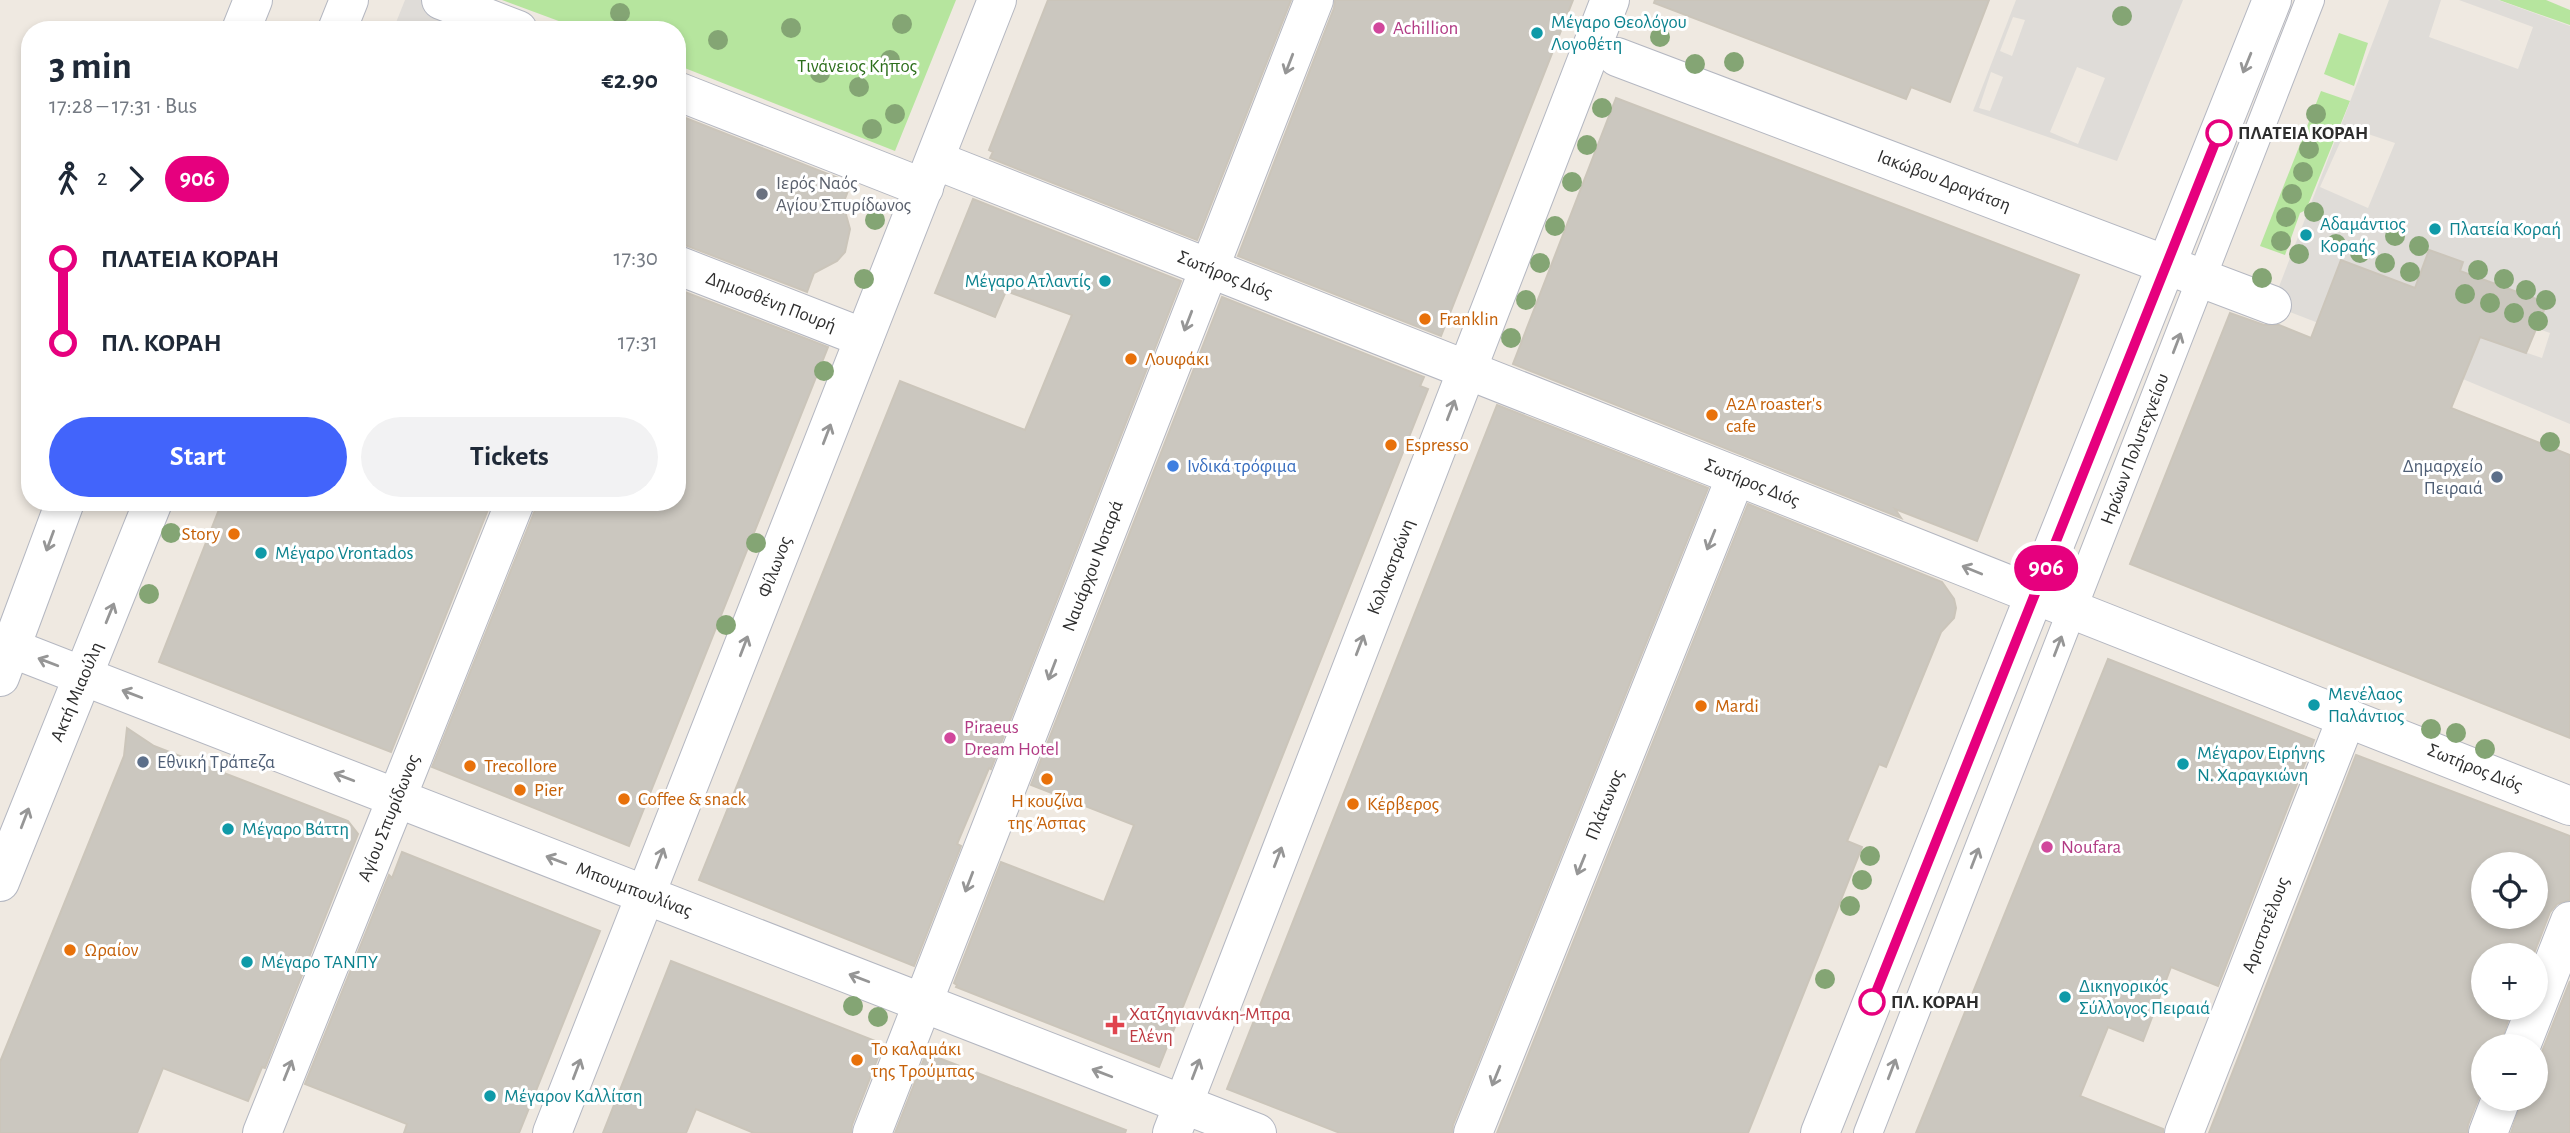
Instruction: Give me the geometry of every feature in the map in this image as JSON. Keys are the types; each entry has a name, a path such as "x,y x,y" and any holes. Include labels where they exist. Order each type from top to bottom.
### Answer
{"street":[{"path":"245,21 253,0"},
{"path":"341,21 349,0"},
{"path":"441,0 495,21"},
{"name":"Φίλωνος","path":"552,1133 998,0"},
{"name":"Ναυάρχου Νοταρά","path":"872,1133 1314,0"},
{"name":"Κολοκοτρώνη","path":"1177,1118 1610,0"},
{"name":"Ηρώων Πολυτεχνείου","path":"1820,1133 2272,0"},
{"name":"Ιακώβου Δραγάτση","path":"1617,57 2272,305"},
{"name":"Σωτήρος Διός","path":"686,97 929,174 1209,268 2570,806"},
{"name":"Δημοσθένη Πουρή","path":"686,269 864,338"},
{"name":"Πλάτωνος","path":"1473,1133 1736,476"},
{"path":"6,663 62,511"},
{"name":"Ακτή Μιαούλη","path":"0,882 149,511"},
{"name":"Αγίου Σπυρίδωνος","path":"262,1133 511,511"},
{"name":"Μπουμπουλίνας","path":"6,663 84,676 923,1003 1177,1118 1257,1133"},
{"name":"Αριστοτέλους","path":"2184,1133 2347,717"},
{"path":"2526,1034 2570,921"},
{"path":"2488,1133 2496,1111"}],"lane":[{"name":"Ηρώων Πολυτεχνείου","path":"1868,1133 2311,0"}],"green space":[{"name":"Τινάνειος Κήπος","path":"502,0 956,0 895,151 686,69 686,21 559,21"},
{"path":"2499,0 2546,0 2570,10 2570,25"},
{"path":"2339,33 2368,43 2354,86 2324,74"},
{"path":"2321,91 2350,101 2306,210 2300,213 2285,255 2260,246"}],"shaded area":[{"path":"405,0 441,0 461,21 397,21"},
{"path":"2016,0 2183,0 2117,161 1973,111","holes":["2013,17 2025,20 2012,56 2000,51","2077,67 2105,78 2078,144 2050,132","1991,72 2003,77 1990,111 1979,108"]},
{"name":"Πλατεία Κοραή","path":"2389,0 2441,0 2429,37 2518,69 2533,27 2459,0 2498,0 2570,26 2570,424 2458,377 2272,305","holes":["2347,127 2395,143 2368,208 2320,187","2429,250 2463,262 2451,295","2474,276 2546,303 2540,320","2460,301 2550,333 2542,358 2451,327"]}],"building":[{"path":"1048,0 1291,0 1197,240 990,158 993,152 989,150"},
{"path":"1335,0 1573,0 1441,336 1238,256"},
{"path":"1655,0 1989,0 1950,102 1911,87 1906,99 1654,3"},
{"path":"1616,98 2079,275 1977,541 1895,509 1901,518 1513,364"},
{"name":"Ιερός Ναός Αγίου Σπυρίδωνος","path":"686,118 851,183 843,204 850,229 845,252 837,261 814,273 807,292 686,245"},
{"path":"973,199 1181,281 991,769 989,768 957,844 961,846 914,966 699,880 900,381 1025,430 1072,315 1006,291 995,317 935,293"},
{"path":"2429,250 2463,262 2460,271 2547,303 2526,353 2480,337 2451,408 2570,455 2570,738 2130,564 2230,313 2264,325 2279,325 2311,338 2341,260 2415,288"},
{"path":"686,292 828,347 629,846 432,767 535,511 686,511"},
{"path":"1222,297 1424,377 1420,386 1428,389 1159,1067 956,987 954,983 1001,862 1104,902 1134,825 1031,785"},
{"path":"1497,405 1708,488 1452,1133 1340,1133 1227,1089"},
{"path":"1748,504 1942,582 1954,599 1954,618 1941,632 1886,767 1879,764 1847,841 1862,847 1748,1133 1497,1133"},
{"path":"218,511 487,511 391,752 159,662"},
{"path":"2108,659 2314,740 2218,986 2171,967 2143,1041 2108,1027 2080,1096 2163,1129 2163,1133 1916,1133"},
{"path":"127,728 154,746 348,821 358,834 265,1068 262,1067 248,1101 163,1068 137,1133 0,1133 0,1062 124,756"},
{"path":"2356,755 2570,836 2570,900 2557,904 2548,917 2548,852 2471,852 2471,929 2543,929 2538,943 2471,943 2471,1020 2508,1020 2504,1034 2471,1034 2471,1111 2474,1111 2467,1133 2209,1133"},
{"path":"402,852 600,931 519,1133 404,1133 407,1124 305,1084 389,875 392,878"},
{"path":"671,961 883,1044 851,1133 754,1133 696,1109 686,1133 603,1133"},
{"path":"2570,981 2570,1133 2511,1133 2518,1111 2548,1111 2548,1036"},
{"path":"931,1055 1126,1130 1125,1133 895,1133 924,1059 929,1061"}],"bus line":[{"name":"906","path":"1872,1002 2219,133"}],"place":[{"name":"Achillion","path":"1379,28"},
{"name":"Μέγαρο Θεολόγου Λογοθέτη","path":"1537,33"},
{"name":"ΠΛΑΤΕΙΑ ΚΟΡΑΗ","path":"2219,133"},
{"name":"Ιερός Ναός Αγίου Σπυρίδωνος","path":"762,194"},
{"name":"Πλατεία Κοραή","path":"2435,229"},
{"name":"Αδαμάντιος Κοραής","path":"2306,235"},
{"name":"Μέγαρο Ατλαντίς","path":"1105,281"},
{"name":"Franklin","path":"1425,319"},
{"name":"Λουφάκι","path":"1131,359"},
{"name":"A2A roaster's cafe","path":"1712,415"},
{"name":"Espresso","path":"1391,445"},
{"name":"Ινδικά τρόφιμα","path":"1173,466"},
{"name":"Δημαρχείο Πειραιά","path":"2497,477"},
{"name":"Story","path":"234,534"},
{"name":"Μέγαρο Vrontados","path":"261,553"},
{"name":"Μενέλαος Παλάντιος","path":"2314,705"},
{"name":"Mardi","path":"1701,706"},
{"name":"Piraeus Dream Hotel","path":"950,738"},
{"name":"Εθνική Τράπεζα","path":"143,762"},
{"name":"Μέγαρον Ειρήνης Ν. Χαραγκιώνη","path":"2183,764"},
{"name":"Trecollore","path":"470,766"},
{"name":"Η κουζίνα της Άσπας","path":"1047,779"},
{"name":"Pier","path":"520,790"},
{"name":"Coffee & snack","path":"624,799"},
{"name":"Κέρβερος","path":"1353,804"},
{"name":"Μέγαρο Βάττη","path":"228,829"},
{"name":"Noufara","path":"2047,847"},
{"name":"Ωραίον","path":"70,950"},
{"name":"Μέγαρο ΤΑΝΠΥ","path":"247,962"},
{"name":"Δικηγορικός Σύλλογος Πειραιά","path":"2065,997"},
{"name":"ΠΛ. ΚΟΡΑΗ","path":"1872,1002"},
{"name":"Χατζηγιαννάκη-Μπρα Ελένη","path":"1115,1025"},
{"name":"Το καλαμάκι της Τρούμπας","path":"857,1060"},
{"name":"Μέγαρον Καλλίτση","path":"490,1096"}]}
